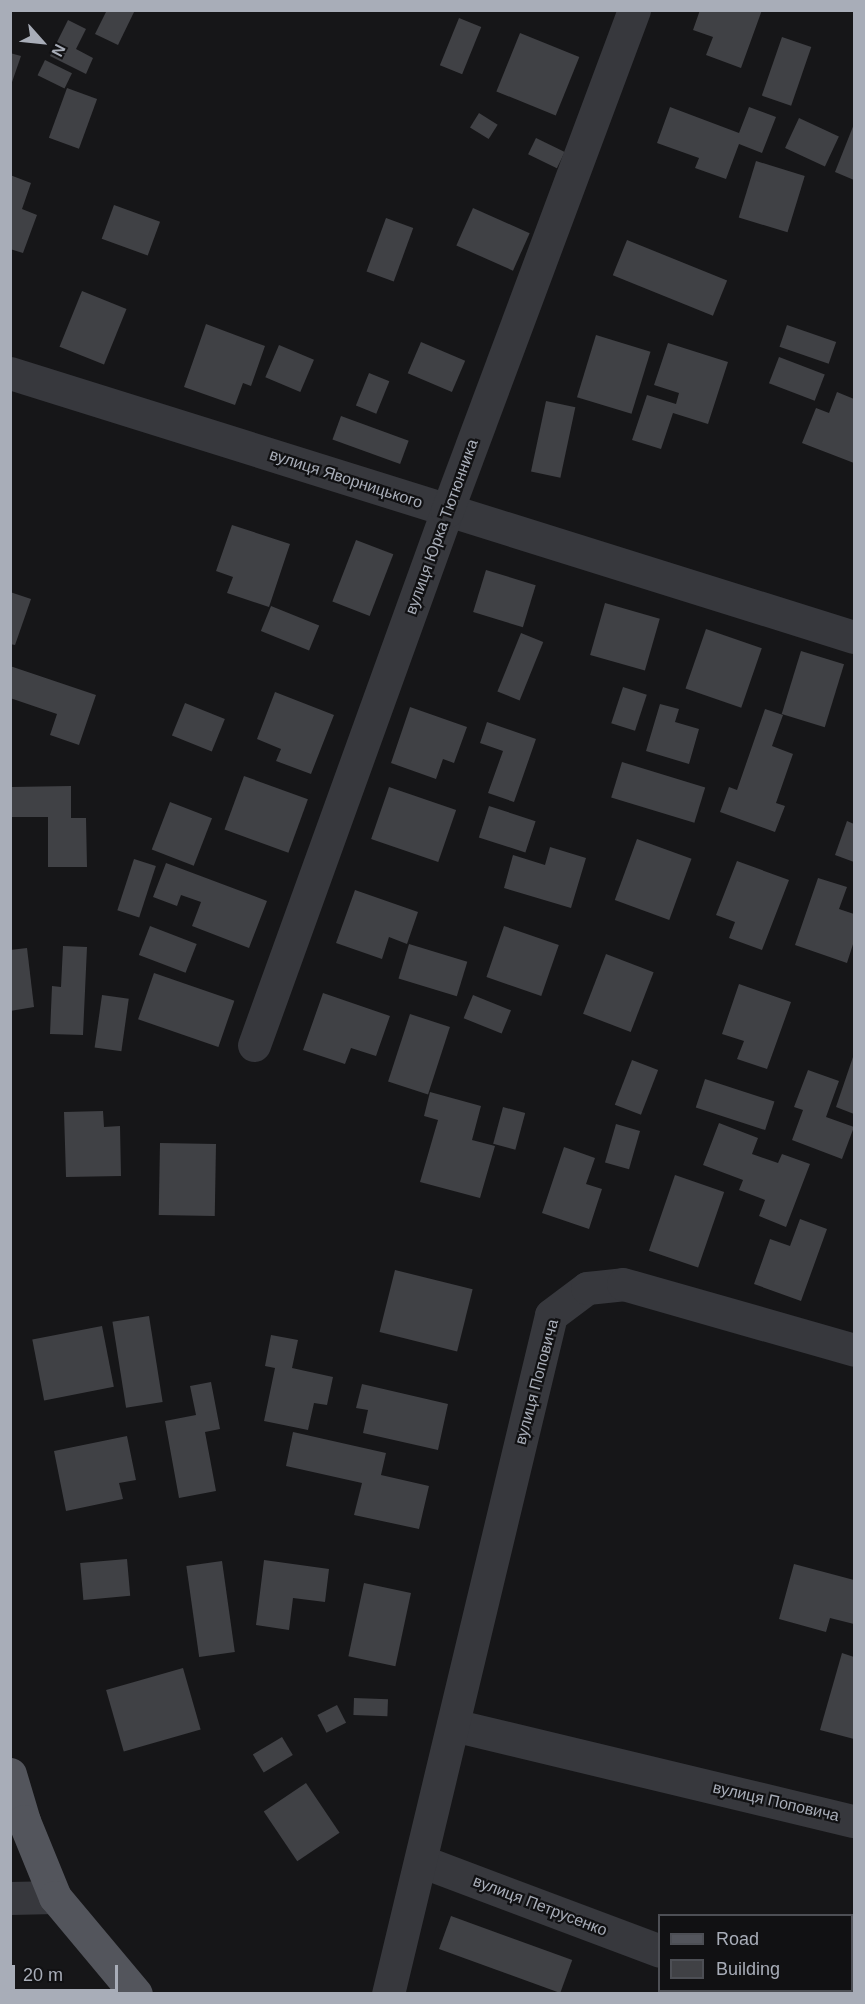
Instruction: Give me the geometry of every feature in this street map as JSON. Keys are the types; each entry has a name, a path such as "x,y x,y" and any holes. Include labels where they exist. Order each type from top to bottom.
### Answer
{"main road":[{"path":"10,1774 24,1821 56,1897 136,1994"}],"street":[{"name":"вулиця Юрка Тютюнника","path":"254,1045 447,511 634,10"},
{"name":"вулиця Яворницького","path":"10,373 855,637"},
{"name":"вулиця Поповича","path":"388,1994 551,1315 587,1288 623,1284 855,1350"},
{"name":"вулиця Поповича","path":"453,1725 855,1821"},
{"name":"вулиця Петрусенко","path":"421,1861 658,1950"},
{"path":"10,1898 56,1897"}],"building":[{"path":"107,10 135,10 118,45 95,34"},
{"path":"700,10 762,10 741,68 706,55 713,37 693,30"},
{"path":"459,18 481,27 462,74 440,65"},
{"path":"68,20 86,29 76,49 93,58 86,74 50,56"},
{"path":"520,33 579,57 556,115 496,91"},
{"path":"782,37 811,47 791,106 762,96"},
{"path":"10,53 21,56 11,85 10,85"},
{"path":"45,60 72,73 65,88 38,75"},
{"path":"67,88 97,99 79,149 49,138"},
{"path":"670,107 739,133 749,107 776,117 762,153 739,144 726,179 695,168 699,158 657,143"},
{"path":"479,113 498,125 489,139 470,127"},
{"path":"799,118 839,137 825,167 785,148"},
{"path":"854,124 854,180 835,172"},
{"path":"536,138 565,152 557,168 528,154"},
{"path":"756,161 805,176 788,232 739,217"},
{"path":"10,175 31,183 22,209 37,215 23,253 10,249"},
{"path":"114,205 160,222 148,256 102,239"},
{"path":"473,208 530,233 513,271 456,245"},
{"path":"386,218 413,228 394,281 367,272"},
{"path":"627,240 727,280 713,316 613,275"},
{"path":"82,291 127,309 104,365 60,347"},
{"path":"206,324 265,346 251,386 243,383 235,405 184,387"},
{"path":"787,325 836,342 829,364 780,347"},
{"path":"596,335 651,352 632,414 577,397"},
{"path":"421,342 465,361 452,392 408,373"},
{"path":"668,343 728,362 708,424 673,413 661,449 632,440 647,395 676,404 679,393 654,385"},
{"path":"279,345 314,360 300,392 265,377"},
{"path":"779,357 825,375 815,401 769,383"},
{"path":"369,373 389,381 376,414 356,405"},
{"path":"837,392 854,399 854,463 802,443 816,408 829,413"},
{"path":"546,401 575,407 560,478 531,471"},
{"path":"341,416 409,441 400,464 332,439"},
{"path":"232,525 290,544 269,607 227,593 233,577 216,571"},
{"path":"356,540 393,554 370,616 332,602"},
{"path":"486,570 536,585 523,627 473,612"},
{"path":"10,592 31,599 15,645 10,644"},
{"path":"605,603 660,619 645,671 590,655"},
{"path":"271,606 319,625 309,651 261,631"},
{"path":"706,629 762,648 741,708 685,689"},
{"path":"521,633 543,642 520,700 497,691"},
{"path":"801,651 844,664 825,727 782,714"},
{"path":"10,666 96,695 79,745 50,735 57,714 10,698"},
{"path":"623,687 647,695 635,731 611,723"},
{"path":"275,692 334,715 311,774 276,761 281,749 257,739"},
{"path":"185,703 225,719 212,752 172,735"},
{"path":"660,704 679,709 675,722 699,729 689,764 646,751"},
{"path":"410,707 467,727 454,763 443,759 436,779 391,763"},
{"path":"765,709 783,715 772,746 793,754 776,803 785,806 775,832 720,812 729,787 737,790"},
{"path":"487,722 536,739 514,802 488,793 503,751 480,743"},
{"path":"622,762 705,787 694,823 611,797"},
{"path":"244,776 308,799 288,853 225,830"},
{"path":"71,786 71,818 86,818 87,867 48,867 48,817 12,817 12,787"},
{"path":"389,787 456,810 438,862 371,839"},
{"path":"170,802 212,818 194,866 152,850"},
{"path":"489,806 536,821 525,853 479,837"},
{"path":"847,821 854,824 854,862 835,855"},
{"path":"637,839 692,859 669,920 615,900"},
{"path":"550,847 586,858 571,908 504,888 513,855 545,865"},
{"path":"134,859 156,866 139,917 117,910"},
{"path":"737,861 789,880 762,950 729,938 735,922 716,915"},
{"path":"166,863 267,901 249,948 192,926 201,902 181,895 177,906 153,897"},
{"path":"818,878 847,887 839,909 854,914 854,941 847,963 795,945"},
{"path":"355,890 418,912 407,944 389,937 382,959 336,943"},
{"path":"150,926 197,944 186,973 139,955"},
{"path":"504,926 559,945 541,996 486,977"},
{"path":"409,944 467,962 457,996 398,978"},
{"path":"63,946 87,947 83,1035 50,1034 52,986 61,987"},
{"path":"27,948 34,1007 10,1011 10,950"},
{"path":"606,954 654,972 631,1032 583,1014"},
{"path":"154,973 234,1001 218,1047 138,1019"},
{"path":"739,984 791,1002 767,1069 737,1059 744,1041 722,1034"},
{"path":"323,993 390,1016 376,1056 351,1048 345,1064 303,1050"},
{"path":"102,995 129,999 121,1051 95,1047"},
{"path":"473,995 511,1010 502,1034 464,1018"},
{"path":"410,1014 450,1027 428,1095 388,1082"},
{"path":"854,1054 854,1114 836,1107"},
{"path":"632,1060 658,1070 641,1115 615,1105"},
{"path":"808,1070 839,1081 826,1117 854,1127 842,1159 792,1140 803,1110 794,1107"},
{"path":"705,1079 774,1102 765,1130 696,1108"},
{"path":"430,1092 481,1106 472,1140 495,1146 480,1198 420,1182 438,1120 424,1116"},
{"path":"503,1107 525,1113 515,1150 493,1144"},
{"path":"103,1111 104,1127 120,1126 121,1176 66,1177 64,1112"},
{"path":"719,1123 758,1138 752,1154 778,1163 782,1154 810,1164 786,1227 759,1216 765,1200 739,1190 743,1180 703,1165"},
{"path":"616,1124 640,1131 629,1169 605,1162"},
{"path":"160,1143 216,1144 215,1216 159,1215"},
{"path":"564,1147 595,1158 586,1184 602,1189 589,1229 542,1213"},
{"path":"675,1175 724,1192 698,1268 649,1251"},
{"path":"800,1219 827,1229 801,1301 754,1284 770,1239 790,1246"},
{"path":"395,1270 473,1289 457,1351 380,1332"},
{"path":"149,1316 163,1402 126,1408 112,1322"},
{"path":"102,1326 114,1387 44,1400 32,1340"},
{"path":"271,1335 298,1340 292,1368 333,1377 327,1405 314,1403 308,1430 264,1421 275,1368 265,1366"},
{"path":"211,1382 220,1429 205,1432 216,1491 179,1498 165,1421 196,1415 190,1386"},
{"path":"362,1384 448,1404 438,1450 363,1433 368,1410 356,1408"},
{"path":"293,1432 386,1453 381,1475 429,1486 419,1529 354,1515 362,1483 286,1466"},
{"path":"127,1436 136,1480 119,1483 123,1499 66,1511 54,1451"},
{"path":"127,1559 130,1596 83,1600 80,1563"},
{"path":"264,1560 329,1569 325,1602 293,1598 289,1630 256,1625"},
{"path":"222,1561 235,1652 199,1657 186,1566"},
{"path":"794,1564 854,1580 854,1624 830,1618 826,1632 779,1619"},
{"path":"364,1583 411,1593 395,1666 348,1656"},
{"path":"842,1653 854,1657 854,1739 820,1730"},
{"path":"183,1668 201,1730 124,1752 106,1690"},
{"path":"354,1698 388,1699 387,1716 353,1715"},
{"path":"337,1705 346,1723 326,1733 317,1715"},
{"path":"282,1737 293,1755 264,1773 253,1755"},
{"path":"306,1783 340,1833 297,1861 264,1812"},
{"path":"451,1916 572,1960 560,1993 439,1949"}]}
